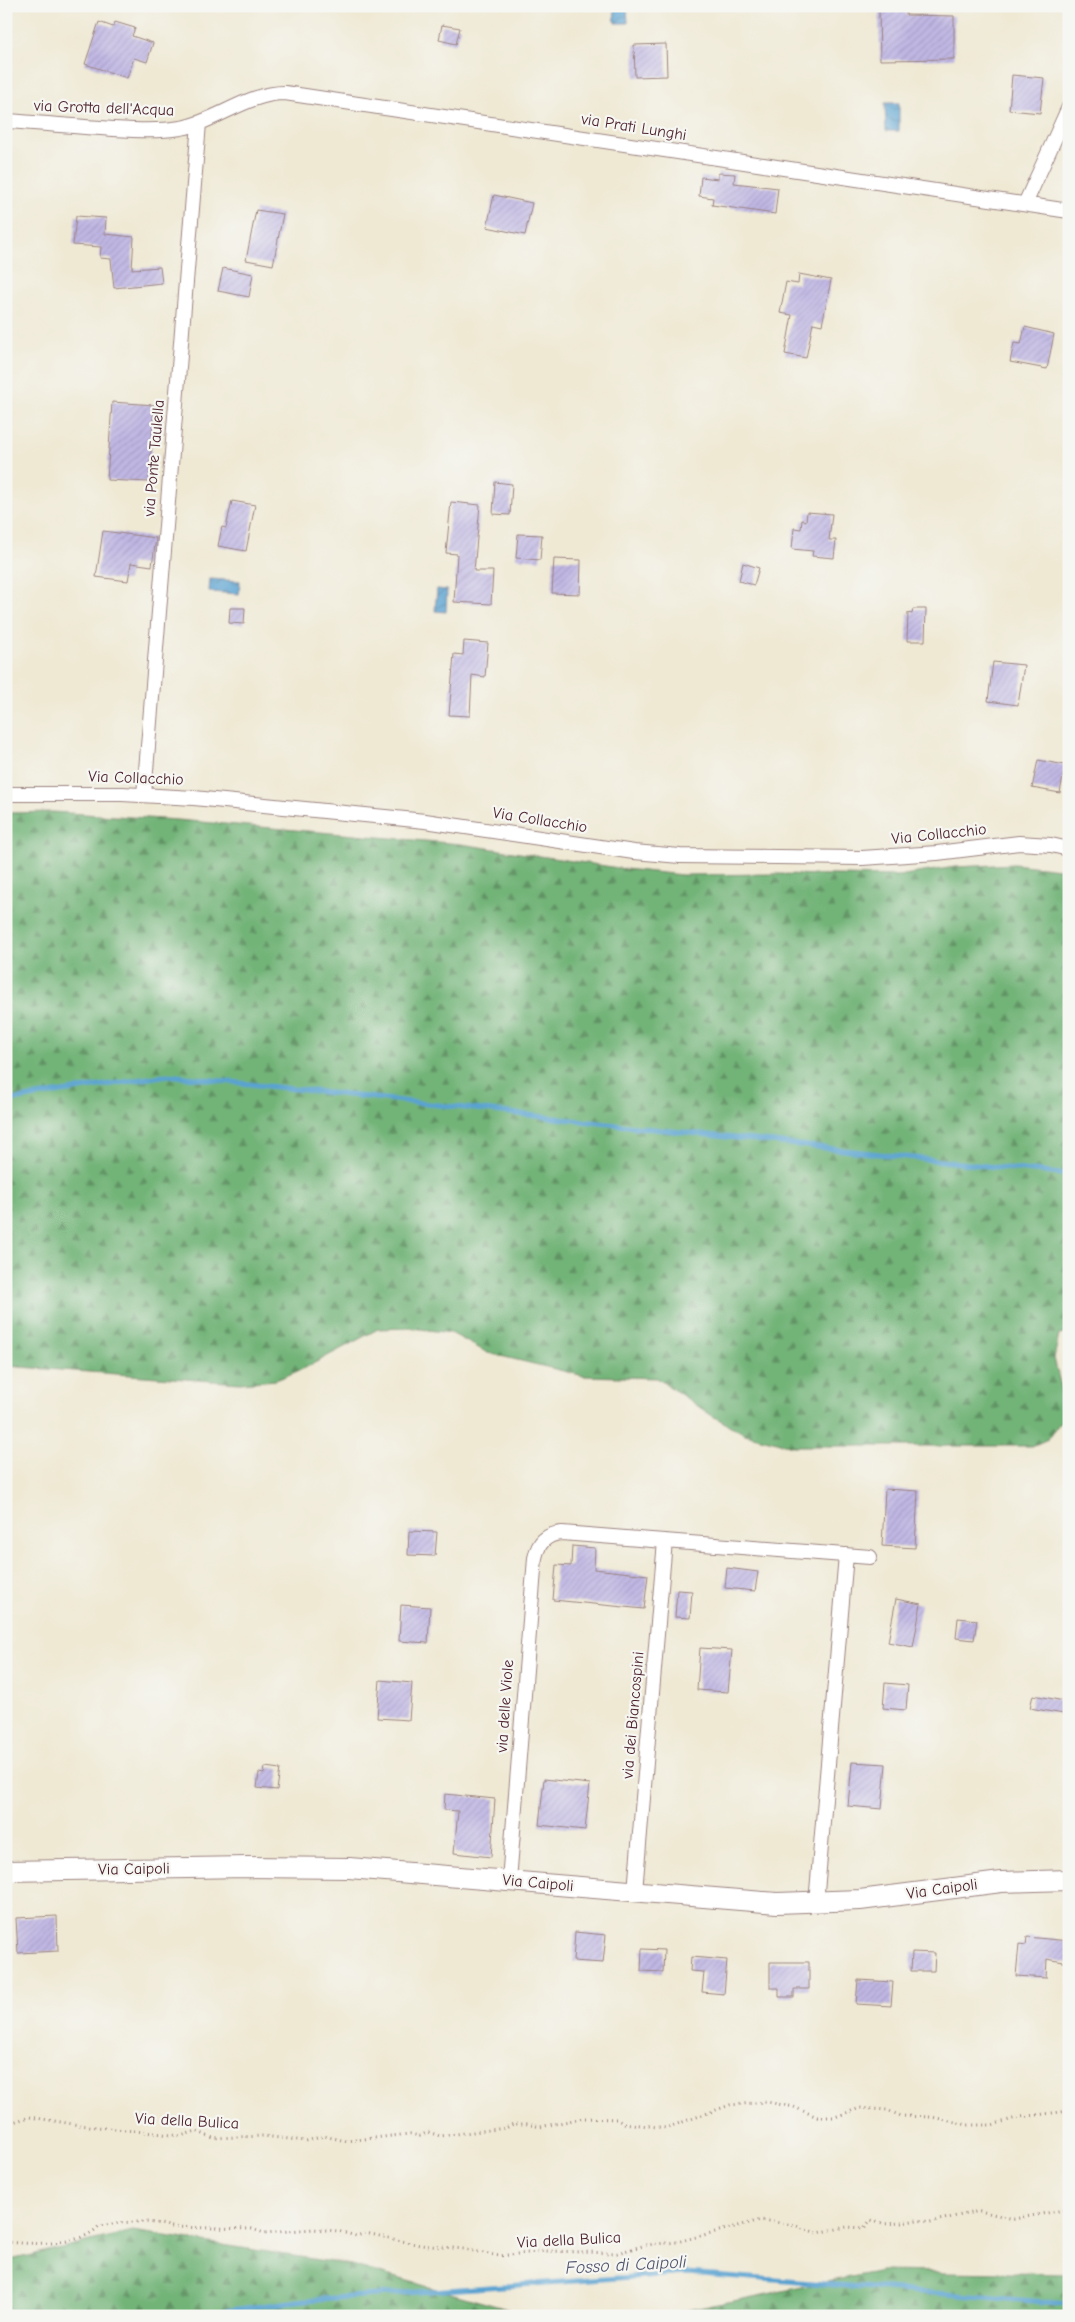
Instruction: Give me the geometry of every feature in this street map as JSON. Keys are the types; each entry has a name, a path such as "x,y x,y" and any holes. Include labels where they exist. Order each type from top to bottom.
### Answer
{"street":[{"name":"via Prati Lunghi","path":"199,123 220,116 257,97 285,93 1069,211"},
{"path":"1026,204 1069,107"},
{"name":"via Grotta dell'Acqua","path":"6,121 139,130 181,128 199,123"},
{"name":"via Ponte Taulella","path":"144,795 199,123"},
{"name":"Via Collacchio","path":"6,794 144,795 425,821 624,851 680,856 806,859 870,858 937,853 1019,843 1051,845 1069,849"},
{"name":"via delle Viole","path":"509,1881 537,1548 546,1537 562,1533 665,1541"},
{"path":"665,1541 870,1557"},
{"name":"via dei Biancospini","path":"635,1891 665,1541"},
{"path":"816,1903 846,1555"},
{"name":"Via Caipoli","path":"6,1871 299,1867 387,1870 766,1902 816,1903 860,1900 1001,1882 1069,1880"}],"path":[{"name":"Via della Bulica","path":"6,2124 30,2117 79,2126 181,2136 196,2131 213,2138 263,2136 306,2141 324,2136 346,2141 410,2134 420,2136 428,2132 440,2136 506,2128 513,2124 540,2127 583,2118 616,2119 623,2123 666,2128 730,2104 767,2102 794,2107 817,2117 835,2116 860,2108 887,2110 901,2116 932,2117 968,2125 992,2125 1020,2117 1069,2111"},
{"name":"Via della Bulica","path":"6,2242 27,2244 79,2240 94,2232 99,2226 129,2221 160,2223 172,2227 252,2229 264,2233 313,2229 338,2230 356,2236 366,2234 420,2245 464,2249 499,2256 546,2251 617,2252 646,2245 677,2242 761,2220 794,2225 817,2233 847,2227 864,2228 871,2220 882,2224 917,2220 930,2222 980,2211 1014,2219 1069,2209"}],"green space":[{"path":"53,812 178,820 461,844 625,869 682,875 898,876 955,867 1014,864 1069,870 1069,1333 1059,1335 1054,1358 1062,1391 1063,1418 1048,1439 1032,1446 793,1446 745,1434 711,1415 657,1378 584,1376 488,1353 451,1333 412,1328 378,1329 305,1368 276,1380 240,1383 6,1366 6,813"},
{"path":"133,2231 351,2265 532,2316 6,2316 6,2261"},
{"path":"881,2271 1069,2274 1069,2316 659,2316"}],"water":[{"path":"614,6 627,6 628,23 615,23"},
{"path":"885,103 899,103 899,131 886,131"},
{"path":"210,579 240,581 239,594 209,592"},
{"path":"437,589 447,590 446,612 435,611"}],"building":[{"path":"906,9 906,15 954,16 954,59 880,60 879,10"},
{"path":"99,22 113,27 115,22 135,28 132,36 153,43 147,62 134,58 127,78 85,64"},
{"path":"442,25 460,28 456,44 439,40"},
{"path":"666,44 667,76 635,77 634,45"},
{"path":"1012,75 1044,78 1040,113 1009,110"},
{"path":"718,173 735,174 734,183 778,188 775,214 712,205 713,198 699,196 701,177 718,179"},
{"path":"494,195 532,203 525,235 487,227"},
{"path":"256,210 283,214 273,265 246,260"},
{"path":"76,216 106,218 105,234 134,237 132,269 160,267 162,283 114,288 111,259 100,258 101,247 73,245"},
{"path":"223,268 253,274 249,297 218,291"},
{"path":"799,274 831,280 822,325 813,323 806,358 785,354 792,315 780,313 786,282 798,284"},
{"path":"1025,327 1054,334 1047,369 1010,362 1014,343 1021,344"},
{"path":"112,402 154,405 149,482 107,480"},
{"path":"495,482 512,484 510,515 493,514"},
{"path":"232,501 255,505 246,551 218,546 222,527 226,528"},
{"path":"451,502 480,505 474,571 493,571 491,604 454,602 457,554 446,553"},
{"path":"807,512 832,514 829,540 836,540 834,558 812,556 813,551 792,549 794,528 801,529 802,520 806,521"},
{"path":"103,531 156,538 152,566 131,563 128,581 96,577"},
{"path":"518,534 542,535 540,560 516,558"},
{"path":"554,559 581,560 580,594 552,593"},
{"path":"743,563 759,568 754,585 739,581"},
{"path":"230,608 245,608 244,624 229,623"},
{"path":"913,609 926,609 925,641 907,641 908,613 912,614"},
{"path":"464,641 488,643 485,677 472,675 470,716 449,715 454,654 463,655"},
{"path":"993,662 1024,665 1018,705 988,701"},
{"path":"1038,760 1065,765 1060,793 1032,788"},
{"path":"885,1489 918,1491 915,1548 882,1546"},
{"path":"409,1531 437,1532 435,1556 408,1555"},
{"path":"572,1546 595,1548 594,1569 648,1575 644,1609 553,1600 556,1565 571,1566"},
{"path":"727,1568 758,1572 755,1591 725,1588"},
{"path":"677,1590 692,1591 690,1618 675,1617"},
{"path":"896,1599 921,1604 913,1647 888,1642"},
{"path":"401,1605 430,1607 428,1643 399,1641"},
{"path":"958,1618 977,1620 974,1640 956,1638"},
{"path":"700,1648 732,1650 728,1692 697,1690"},
{"path":"380,1680 412,1683 409,1720 377,1718"},
{"path":"885,1683 908,1685 906,1710 883,1708"},
{"path":"1033,1695 1069,1702 1069,1715 1030,1708"},
{"path":"852,1762 886,1764 882,1809 848,1806"},
{"path":"265,1767 280,1769 277,1790 257,1788 259,1773 264,1774"},
{"path":"544,1779 590,1784 585,1830 539,1825"},
{"path":"445,1794 495,1799 491,1857 454,1853 458,1811 444,1810"},
{"path":"57,1916 58,1951 18,1953 16,1918"},
{"path":"575,1932 606,1935 603,1963 573,1961"},
{"path":"1027,1937 1069,1941 1069,1963 1047,1959 1046,1978 1016,1976 1019,1944 1026,1945"},
{"path":"642,1949 664,1950 663,1972 641,1971"},
{"path":"912,1952 935,1953 934,1971 911,1971"},
{"path":"691,1957 727,1960 724,1994 702,1992 704,1972 690,1971"},
{"path":"770,1962 809,1962 809,1989 794,1989 794,1997 779,1997 779,1988 770,1988"},
{"path":"858,1980 893,1982 891,2006 856,2004"}],"waterway":[{"path":"6,1101 168,1075 1069,1175"},
{"name":"Fosso di Caipoli","path":"186,2316 305,2300 688,2273 1069,2304"}]}
